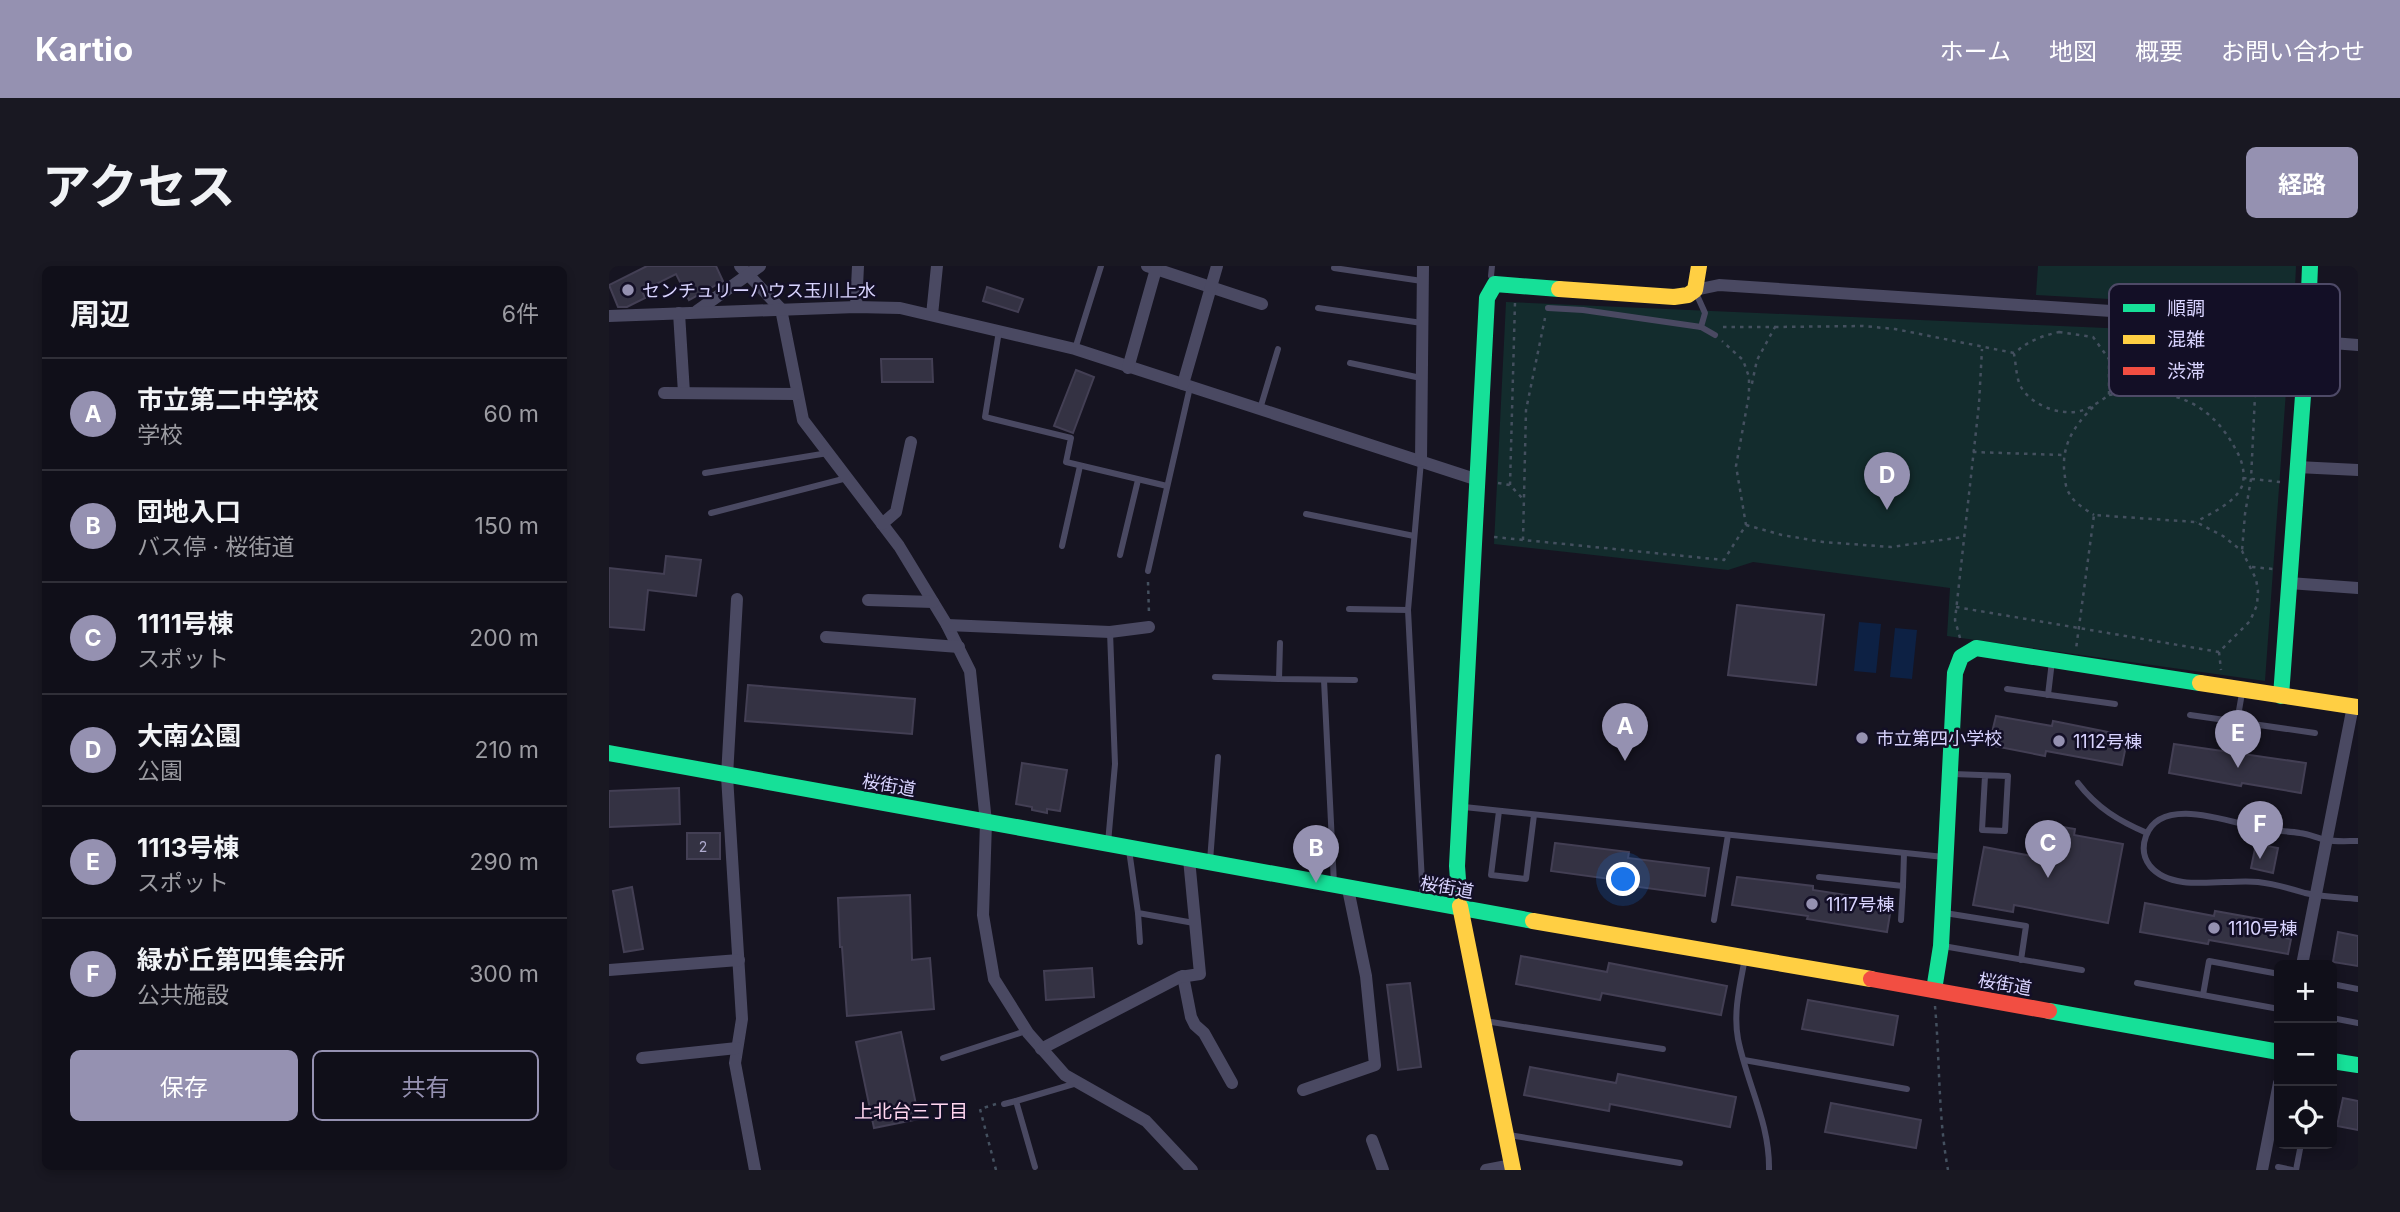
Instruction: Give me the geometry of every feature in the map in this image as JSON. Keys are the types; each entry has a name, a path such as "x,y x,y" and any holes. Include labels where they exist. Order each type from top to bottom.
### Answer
{"street":[{"path":"696,312 744,270 760,266"},
{"path":"856,307 858,266"},
{"path":"932,315 937,266"},
{"path":"1187,386 1217,266"},
{"path":"1421,461 1423,266"},
{"path":"1695,290 1699,266"},
{"path":"2309,284 2310,266"},
{"path":"1128,368 1151,268 1262,304"},
{"path":"744,270 781,309 803,420 899,546 947,625 970,671 986,822 983,915 994,979 1026,1031 1065,1075 1146,1121 1192,1170"},
{"path":"1486,1170 1513,1167 1460,909 1457,866 1486,304 1489,292 1495,284 1674,297 1719,285 2109,316"},
{"path":"609,317 781,309 900,308 1075,349 1478,480"},
{"path":"679,313 684,393"},
{"path":"2340,340 2358,345"},
{"path":"664,393 797,394"},
{"path":"2281,696 2302,396"},
{"path":"882,524 896,512 911,442"},
{"path":"2297,467 2358,470"},
{"path":"2289,583 2358,588"},
{"path":"737,599 727,776 742,1019 734,1063 755,1170"},
{"path":"868,600 933,602"},
{"path":"947,625 1110,632 1149,627"},
{"path":"826,637 959,647"},
{"path":"1934,990 1941,946 1955,673 1957,660 1964,652 1976,648 2355,706 2303,960"},
{"name":"桜街道","path":"609,753 1460,909 2274,1051"},
{"path":"1041,1049 1183,976 1200,974 1189,859"},
{"path":"1303,1090 1375,1065 1366,976 1341,887"},
{"path":"609,970 739,960"},
{"path":"1183,976 1191,1017 1204,1033 1232,1083"},
{"path":"642,1058 737,1048"},
{"path":"2337,1062 2358,1065"},
{"path":"1373,1140 1383,1170"},
{"path":"2262,1170 2274,1140"}],"lane":[{"path":"1075,349 1101,266"},
{"path":"1492,266 1495,284"},
{"path":"1334,268 1422,281"},
{"path":"1695,290 1705,313 1701,327"},
{"path":"1548,308 1583,310 1701,327 1715,335"},
{"path":"1318,309 1422,324"},
{"path":"999,331 985,416 1071,438 1066,461 1167,486"},
{"path":"1260,409 1278,349"},
{"path":"1350,363 1421,379"},
{"path":"1148,571 1187,386"},
{"path":"705,473 828,453"},
{"path":"1421,461 1408,610 1423,902"},
{"path":"1062,546 1080,466"},
{"path":"711,513 847,478"},
{"path":"1120,555 1139,480"},
{"path":"1305,514 1414,536"},
{"path":"1349,609 1408,610"},
{"path":"1108,845 1115,764 1110,632"},
{"path":"1279,679 1280,643"},
{"path":"2048,695 2053,659"},
{"path":"1215,677 1355,680"},
{"path":"1324,680 1341,887"},
{"path":"2007,689 2115,704"},
{"path":"2237,722 2242,689"},
{"path":"2190,715 2315,733"},
{"path":"1209,863 1218,757"},
{"path":"1950,774 2008,776 2005,831 1982,830 1985,776"},
{"path":"2078,783 2103,811 2147,833"},
{"path":"1459,807 1946,858"},
{"path":"1499,811 1491,875 1526,879 1534,815"},
{"path":"2358,841 2328,840 2245,825 2209,814 2166,816 2150,828 2143,849 2145,859 2157,873 2167,878 2213,884 2255,881 2278,884 2317,895 2358,899"},
{"path":"1714,920 1728,835"},
{"path":"1128,848 1140,942"},
{"path":"1901,920 1904,853"},
{"path":"1819,877 1903,886"},
{"path":"1943,913 2026,926 2021,960"},
{"path":"1138,914 1194,923"},
{"path":"1941,946 2082,970"},
{"path":"1745,957 1736,1012 1738,1039 1766,1128 1769,1170"},
{"path":"2203,995 2209,961 2274,973"},
{"path":"2137,983 2274,1008"},
{"path":"2337,985 2358,989"},
{"path":"2337,1019 2358,1023"},
{"path":"1483,1020 1663,1049"},
{"path":"943,1058 1026,1031"},
{"path":"1744,1060 1907,1089"},
{"path":"1004,1104 1079,1083"},
{"path":"1016,1101 1035,1167"},
{"path":"1506,1135 1680,1163"},
{"path":"2278,1167 2294,1170 2300,1149"}],"path":[{"path":"1510,485 1515,302"},
{"path":"1523,540 1526,410 1548,308"},
{"path":"1701,327 1863,326 1895,329 2014,354"},
{"path":"1494,537 1724,561 1746,525 1736,466 1757,360 1775,327"},
{"path":"2014,354 2040,337 2059,332 2093,337 2109,359 2109,395 2077,423 2068,438 2063,455 2068,492 2080,506 2094,515 2196,523 2223,536 2242,551 2252,566 2259,591 2255,614 2241,632 2219,652"},
{"path":"1715,335 1743,360 1749,377 1749,395"},
{"path":"1960,638 1955,620 1982,349"},
{"path":"2014,354 2020,386 2040,405 2064,412 2080,411 2096,404"},
{"path":"2175,396 2190,402 2218,422 2243,466 2242,486 2233,498 2196,523"},
{"path":"2242,551 2251,479 2255,396"},
{"path":"1973,452 2063,455"},
{"path":"2242,478 2280,481"},
{"path":"1498,483 1510,485 1524,500"},
{"path":"2075,654 2094,515"},
{"path":"1746,525 1823,542 1891,547 1963,537"},
{"path":"2252,566 2273,569"},
{"path":"1148,571 1149,627"},
{"path":"1956,607 2219,652"},
{"path":"2219,652 2221,676"},
{"path":"1934,990 1940,1056 1942,1137 1948,1170"},
{"path":"996,1170 979,1109 1004,1104"}],"green space":[{"path":"2038,266 2296,266 2295,284 2109,284 2109,299 2036,295"},
{"path":"1506,302 2109,328 2109,396 2286,396 2265,681 1947,636 1950,588 1753,562 1728,570 1494,544"}],"water":[{"path":"1859,622 1881,624 1876,673 1854,671"},
{"path":"1895,628 1917,630 1912,679 1890,677"}],"building":[{"name":"センチュリーハウス玉川上水","path":"647,266 716,266 723,281 689,300 676,274 642,291 645,298 627,307 618,307 609,285"},
{"path":"987,287 1023,299 1018,312 983,301"},
{"path":"881,359 932,359 933,382 882,382"},
{"path":"1076,370 1094,377 1073,433 1054,426"},
{"path":"666,556 701,560 696,596 648,590 644,630 609,627 609,568 664,574"},
{"path":"1737,605 1824,615 1816,685 1728,675"},
{"path":"748,685 915,699 912,734 745,721"},
{"name":"1112号棟","path":"1996,716 2052,726 2053,721 2128,736 2122,765 2046,751 2045,756 1989,745"},
{"path":"2174,744 2306,763 2301,793 2169,773"},
{"path":"1022,763 1067,770 1060,811 1047,809 1047,813 1016,804"},
{"path":"679,788 680,824 609,827 609,791"},
{"path":"2039,823 2075,829 2074,835 2123,844 2108,923 2014,905 2013,912 1973,905 1984,847 2032,856"},
{"path":"687,833 720,833 720,859 687,859"},
{"path":"1555,843 1629,852 1628,858 1709,868 1705,896 1624,885 1625,881 1551,871"},
{"path":"2256,844 2278,848 2273,873 2251,868"},
{"name":"1117号棟","path":"1737,877 1813,886 1813,890 1892,902 1887,932 1807,919 1808,916 1732,905"},
{"path":"632,887 643,949 624,952 613,891"},
{"path":"910,895 912,960 930,958 934,1009 847,1016 838,898"},
{"name":"1110号棟","path":"2145,903 2214,916 2215,911 2288,924 2285,938 2291,939 2288,954 2209,940 2208,944 2140,932"},
{"path":"2338,932 2358,936 2358,966 2333,960"},
{"path":"1521,956 1607,972 1609,963 1727,986 1721,1015 1602,993 1600,1000 1516,984"},
{"path":"1092,968 1094,997 1046,1000 1044,971"},
{"path":"1410,983 1421,1067 1398,1070 1387,985"},
{"path":"1808,1000 1898,1016 1893,1045 1802,1029"},
{"path":"901,1032 919,1119 874,1128 856,1042"},
{"path":"1530,1067 1616,1083 1618,1074 1736,1097 1730,1127 1610,1104 1609,1111 1524,1095"},
{"path":"2343,1098 2358,1101 2358,1130 2337,1126"},
{"path":"1831,1103 1921,1120 1916,1148 1825,1132"}],"traffic: fast":[{"path":"2309,284 2310,266"},
{"path":"1460,906 1457,866 1487,298 1495,284 1559,289"},
{"path":"2281,696 2303,396"},
{"path":"1934,990 1941,946 1955,673 1961,657 1976,648 2200,683"},
{"path":"609,753 1533,921"},
{"path":"2049,1011 2274,1051"},
{"path":"2337,1062 2358,1065"}],"traffic: slow":[{"path":"1559,289 1674,297 1688,295 1695,290 1699,266"},
{"path":"2200,683 2358,707"},
{"path":"1460,906 1513,1170"},
{"path":"1533,921 1871,979"}],"traffic: jam":[{"path":"1871,979 2049,1011"}],"place":[{"name":"センチュリーハウス玉川上水","path":"628,290"},
{"name":"大南公園","path":"1887,510"},
{"name":"市立第四小学校","path":"1862,738"},
{"name":"1112号棟","path":"2059,741"},
{"name":"市立第二中学校","path":"1625,761"},
{"name":"1113号棟","path":"2238,768"},
{"name":"緑が丘第四集会所","path":"2260,859"},
{"name":"1111号棟","path":"2048,878"},
{"name":"団地入口","path":"1316,883"},
{"name":"1117号棟","path":"1812,904"},
{"name":"1110号棟","path":"2214,928"}],"district":[{"name":"上北台三丁目","path":"911,1111"}]}
